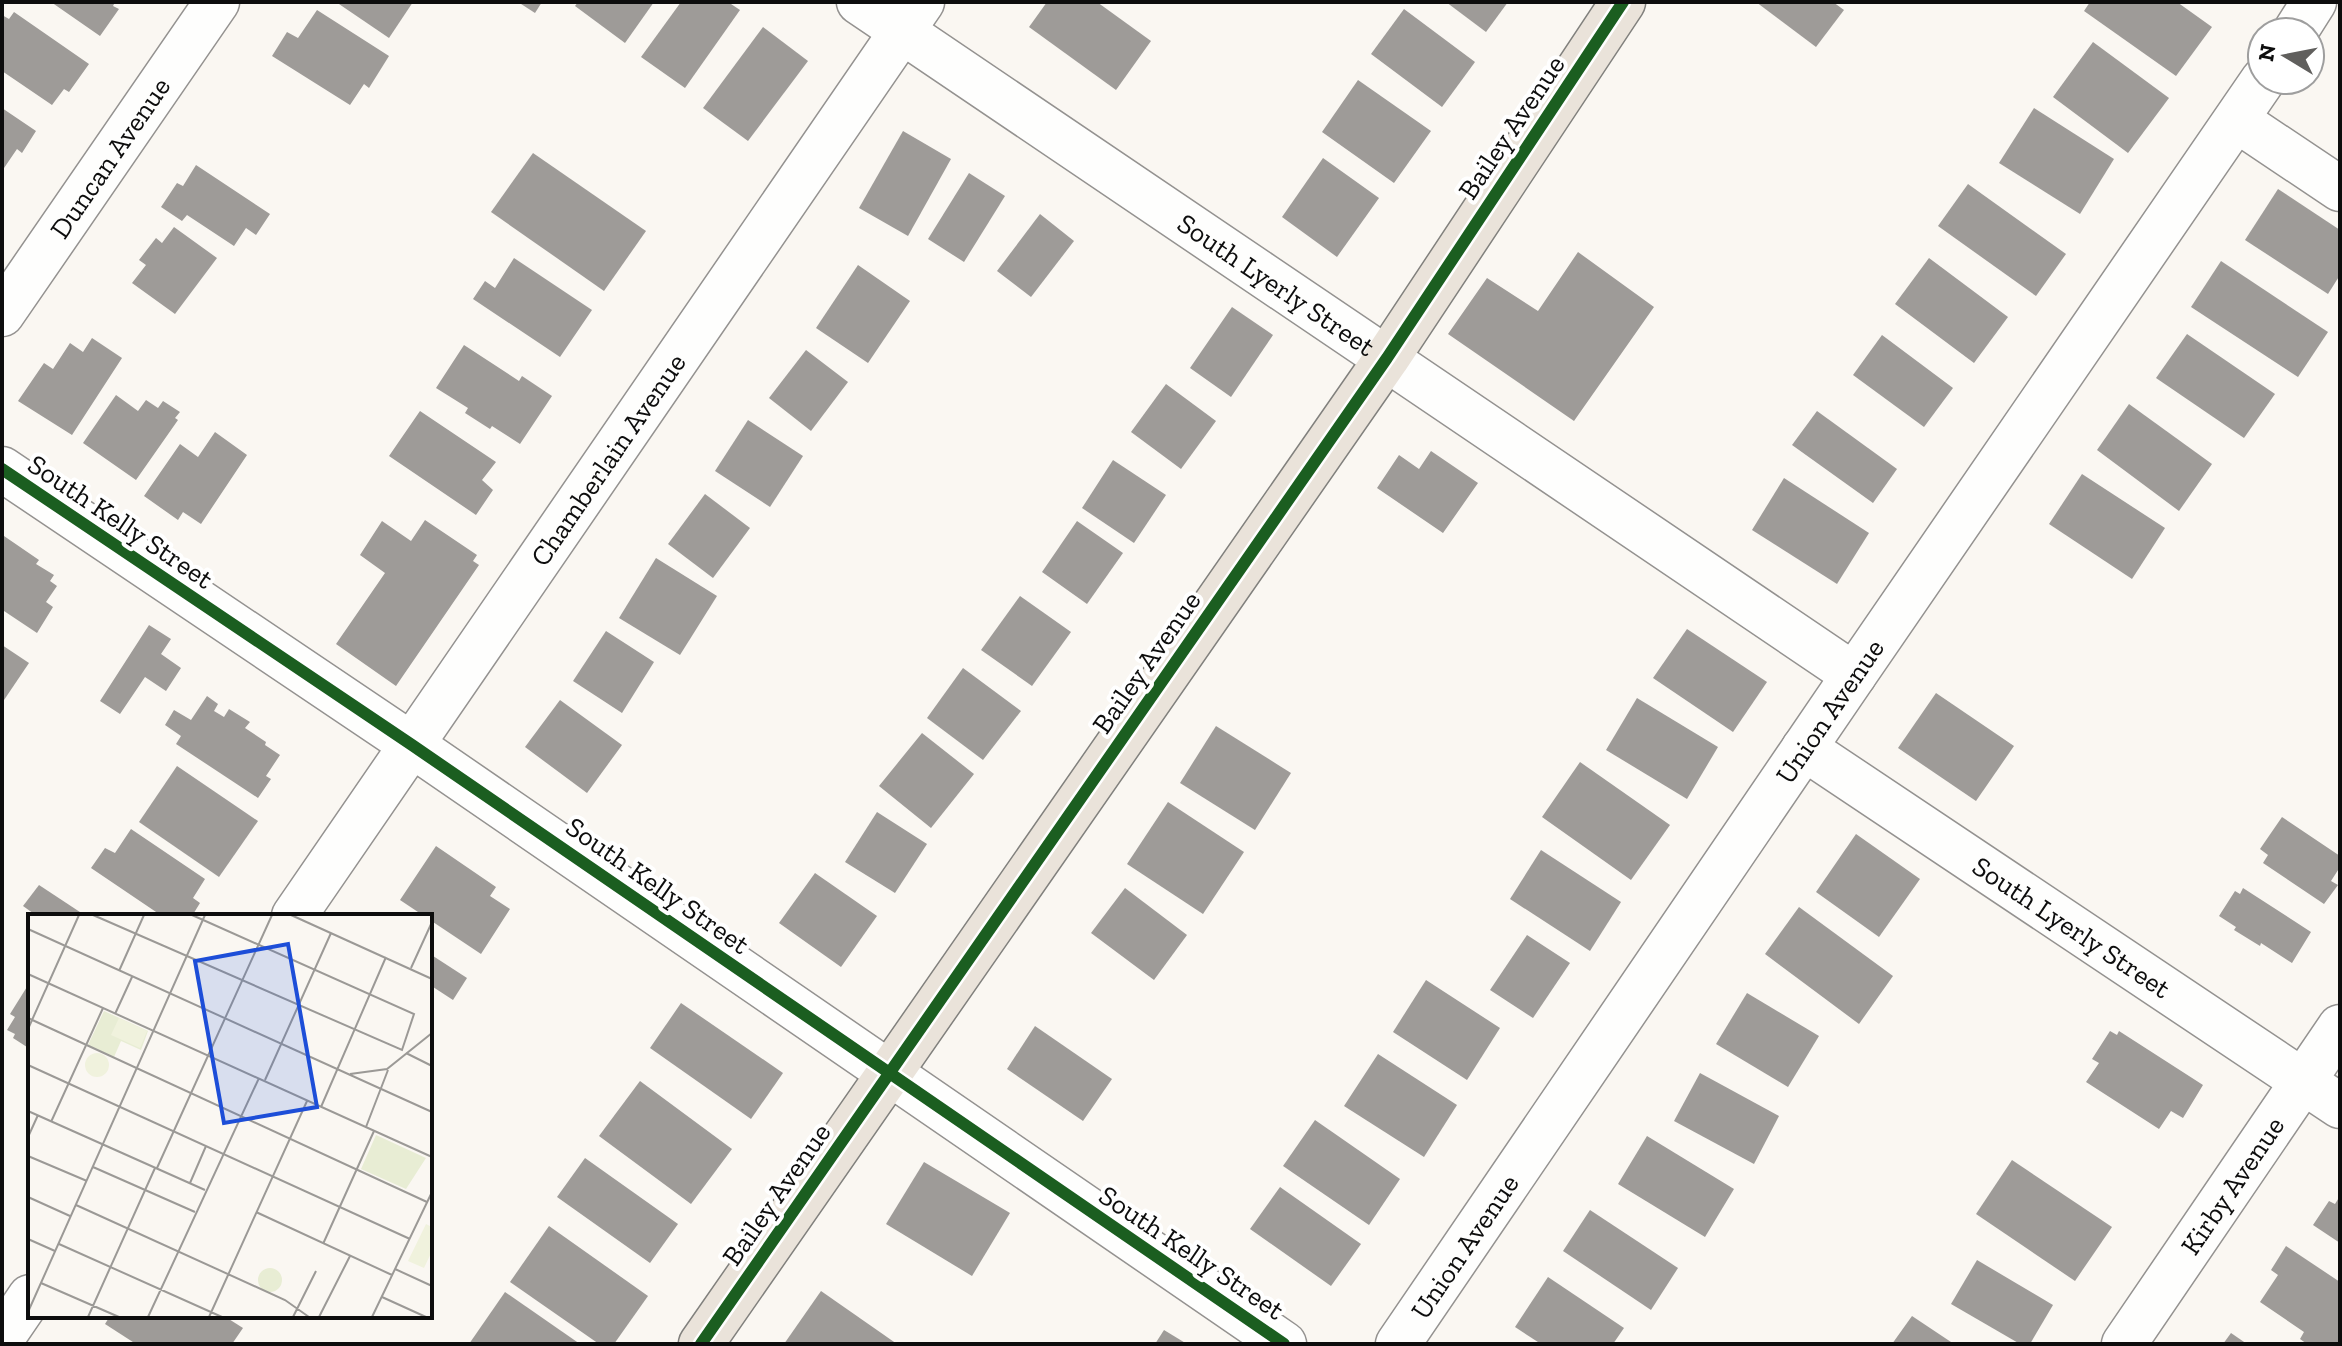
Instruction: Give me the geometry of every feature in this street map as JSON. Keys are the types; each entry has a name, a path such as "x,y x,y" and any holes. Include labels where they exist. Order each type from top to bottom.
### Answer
{"main road":[{"name":"Bailey Avenue","path":"701,1344 1387,358 1623,2"}],"street":[{"name":"Duncan Avenue","path":"2,314 217,2"},
{"name":"South Lyerly Street","path":"859,2 912,17 1387,358 1854,675"},
{"name":"Chamberlain Avenue","path":"295,914 912,17"},
{"name":"Union Avenue","path":"1398,1344 2253,96"},
{"path":"2237,120 2340,189"},
{"name":"South Kelly Street","path":"2,469 412,745 1284,1344"},
{"name":"South Lyerly Street","path":"1804,748 2340,1106"},
{"name":"Kirby Avenue","path":"2124,1344 2340,1027"},
{"path":"2,1338 28,1300"}],"building":[{"path":"51,2 115,2 113,6 119,9 100,36"},
{"path":"336,2 413,2 389,38"},
{"path":"518,2 542,2 535,13"},
{"path":"578,2 654,2 625,43 575,6"},
{"path":"681,2 728,2 740,10 685,88 641,57"},
{"path":"1047,2 1097,2 1151,41 1116,90 1029,27"},
{"path":"1446,2 1508,2 1486,32"},
{"path":"1756,2 1833,2 1844,10 1816,47"},
{"path":"2090,2 2177,2 2212,27 2176,76 2084,11"},
{"path":"1404,9 1475,62 1442,107 1371,54"},
{"path":"317,10 389,56 369,88 364,84 350,105 272,56 287,32 298,38"},
{"path":"14,12 89,64 69,92 64,89 52,105 2,71 2,15 9,19"},
{"path":"763,27 808,61 748,141 703,108"},
{"path":"2093,42 2169,98 2128,153 2053,97"},
{"path":"1358,80 1431,131 1394,183 1322,132"},
{"path":"2,108 36,131 22,153 17,149 2,171"},
{"path":"2034,108 2114,159 2080,214 1999,163"},
{"path":"903,131 951,159 908,236 859,208"},
{"path":"533,153 646,231 604,291 491,212"},
{"path":"1323,158 1379,198 1337,257 1282,217"},
{"path":"196,165 270,214 256,235 246,228 234,246 187,215 182,221 161,207 177,183 183,186"},
{"path":"969,173 1005,196 964,262 928,239"},
{"path":"1968,184 2066,254 2036,296 1938,226"},
{"path":"2278,189 2340,230 2340,275 2328,294 2245,240"},
{"path":"1040,214 1074,241 1031,297 997,271"},
{"path":"174,227 217,258 175,314 132,283 146,265 139,260 156,238 162,243"},
{"path":"1578,252 1654,307 1574,421 1448,334 1487,278 1538,311"},
{"path":"514,258 592,310 560,357 473,299 485,281 495,288"},
{"path":"1929,258 2008,317 1974,363 1895,304"},
{"path":"2221,261 2328,332 2298,377 2191,307"},
{"path":"858,265 910,301 868,363 816,328"},
{"path":"1232,307 1273,335 1231,397 1190,368"},
{"path":"2187,334 2275,394 2244,438 2156,378"},
{"path":"1882,335 1953,388 1924,427 1853,375"},
{"path":"92,338 122,358 72,435 18,401 44,363 53,369 70,343 83,352"},
{"path":"464,345 519,381 522,376 552,396 520,444 465,413 468,408 436,388"},
{"path":"806,350 848,382 811,431 769,398"},
{"path":"1166,384 1216,421 1181,469 1131,432"},
{"path":"116,395 138,411 146,400 158,408 163,401 180,412 175,418 178,420 136,480 83,443"},
{"path":"2129,404 2212,464 2179,511 2097,450"},
{"path":"420,411 496,462 482,480 493,490 476,515 389,456"},
{"path":"1817,411 1897,469 1873,503 1792,445"},
{"path":"748,420 803,456 770,507 715,471"},
{"path":"215,432 247,455 201,524 183,512 178,520 144,496 180,444 198,457"},
{"path":"1431,451 1478,483 1443,533 1377,488 1399,455 1419,469"},
{"path":"1113,460 1166,495 1134,543 1082,508"},
{"path":"2082,474 2165,528 2132,579 2049,524"},
{"path":"1784,478 1869,533 1837,584 1752,530"},
{"path":"705,494 750,528 713,578 668,544"},
{"path":"425,520 477,555 473,561 479,565 396,686 336,644 385,573 360,555 382,521 411,541"},
{"path":"1077,521 1123,553 1087,604 1042,572"},
{"path":"4,536 39,560 36,564 54,575 50,581 57,586 46,602 53,607 37,633 4,611 2,614"},
{"path":"656,558 717,596 680,655 619,618"},
{"path":"1020,596 1071,632 1032,686 981,650"},
{"path":"149,625 171,639 161,654 181,668 166,691 145,677 120,714 100,701"},
{"path":"1687,629 1767,682 1733,732 1653,678"},
{"path":"606,631 654,662 622,713 573,681"},
{"path":"2,645 29,663 2,703"},
{"path":"963,668 1021,711 983,760 927,718"},
{"path":"1936,693 2014,746 1976,801 1898,748"},
{"path":"207,696 218,704 214,711 224,717 229,709 250,722 245,728 280,755 266,776 271,779 258,798 176,744 181,736 165,725 174,710 191,720"},
{"path":"1637,698 1718,747 1687,799 1606,750"},
{"path":"560,700 622,745 587,793 525,747"},
{"path":"1216,726 1291,773 1255,830 1180,783"},
{"path":"922,733 974,774 931,828 879,786"},
{"path":"1580,762 1670,825 1631,880 1542,817"},
{"path":"177,766 258,821 219,877 139,822"},
{"path":"1168,802 1244,852 1203,914 1127,864"},
{"path":"877,812 927,844 895,893 845,862"},
{"path":"2282,817 2340,856 2340,867 2331,881 2338,885 2324,904 2263,863 2268,855 2260,849"},
{"path":"131,829 205,879 193,898 200,903 193,914 159,914 91,868 105,848 115,853"},
{"path":"1856,834 1920,879 1879,937 1816,892"},
{"path":"436,846 496,887 490,896 510,909 481,954 432,921 432,914 421,914 400,900"},
{"path":"1541,850 1621,902 1590,951 1510,899"},
{"path":"815,873 877,916 841,967 779,923"},
{"path":"39,885 83,914 34,914 23,906"},
{"path":"1125,888 1187,935 1154,980 1091,933"},
{"path":"2243,888 2311,932 2292,963 2234,930 2236,927 2219,916 2235,891 2240,894"},
{"path":"1799,907 1893,976 1859,1024 1765,954"},
{"path":"1527,935 1570,963 1533,1018 1490,990"},
{"path":"432,955 467,978 453,1000 432,986"},
{"path":"1426,980 1500,1028 1467,1080 1393,1032"},
{"path":"28,985 28,1048 7,1030 15,1017 10,1014"},
{"path":"1747,993 1819,1036 1788,1087 1716,1044"},
{"path":"681,1003 783,1073 751,1119 650,1048"},
{"path":"1035,1026 1112,1079 1083,1121 1007,1069"},
{"path":"2110,1031 2117,1035 2119,1031 2203,1085 2183,1118 2171,1111 2159,1129 2086,1082 2099,1063 2092,1059"},
{"path":"1378,1054 1457,1105 1424,1157 1344,1106"},
{"path":"1700,1073 1779,1116 1754,1164 1674,1121"},
{"path":"640,1081 732,1149 691,1204 599,1136"},
{"path":"1315,1120 1400,1179 1369,1225 1283,1166"},
{"path":"1647,1136 1734,1189 1705,1237 1618,1184"},
{"path":"585,1158 678,1224 650,1263 557,1197"},
{"path":"2012,1160 2112,1227 2075,1281 1976,1214"},
{"path":"924,1162 1010,1213 972,1276 886,1224"},
{"path":"1280,1187 1361,1244 1331,1286 1250,1229"},
{"path":"2340,1196 2340,1243 2313,1225 2329,1201 2335,1204"},
{"path":"1590,1210 1678,1268 1651,1310 1563,1251"},
{"path":"549,1226 648,1296 614,1344 599,1344 510,1282"},
{"path":"2286,1246 2340,1282 2340,1344 2307,1344 2300,1339 2304,1332 2260,1302 2278,1275 2271,1270"},
{"path":"1977,1260 2053,1305 2030,1344 2020,1344 1951,1304"},
{"path":"1548,1277 1624,1328 1613,1344 1541,1344 1515,1327"},
{"path":"821,1291 897,1344 784,1344"},
{"path":"505,1292 580,1344 469,1344"},
{"path":"1912,1316 1954,1344 1892,1344"},
{"path":"109,1318 227,1318 243,1328 232,1344 136,1344 105,1324"},
{"path":"1164,1330 1187,1344 1155,1344"},
{"path":"2231,1333 2247,1344 2223,1344"}],"cycle path":[{"path":"701,1344 1387,358 1623,2"},
{"path":"2,469 412,745 1284,1344"}]}
